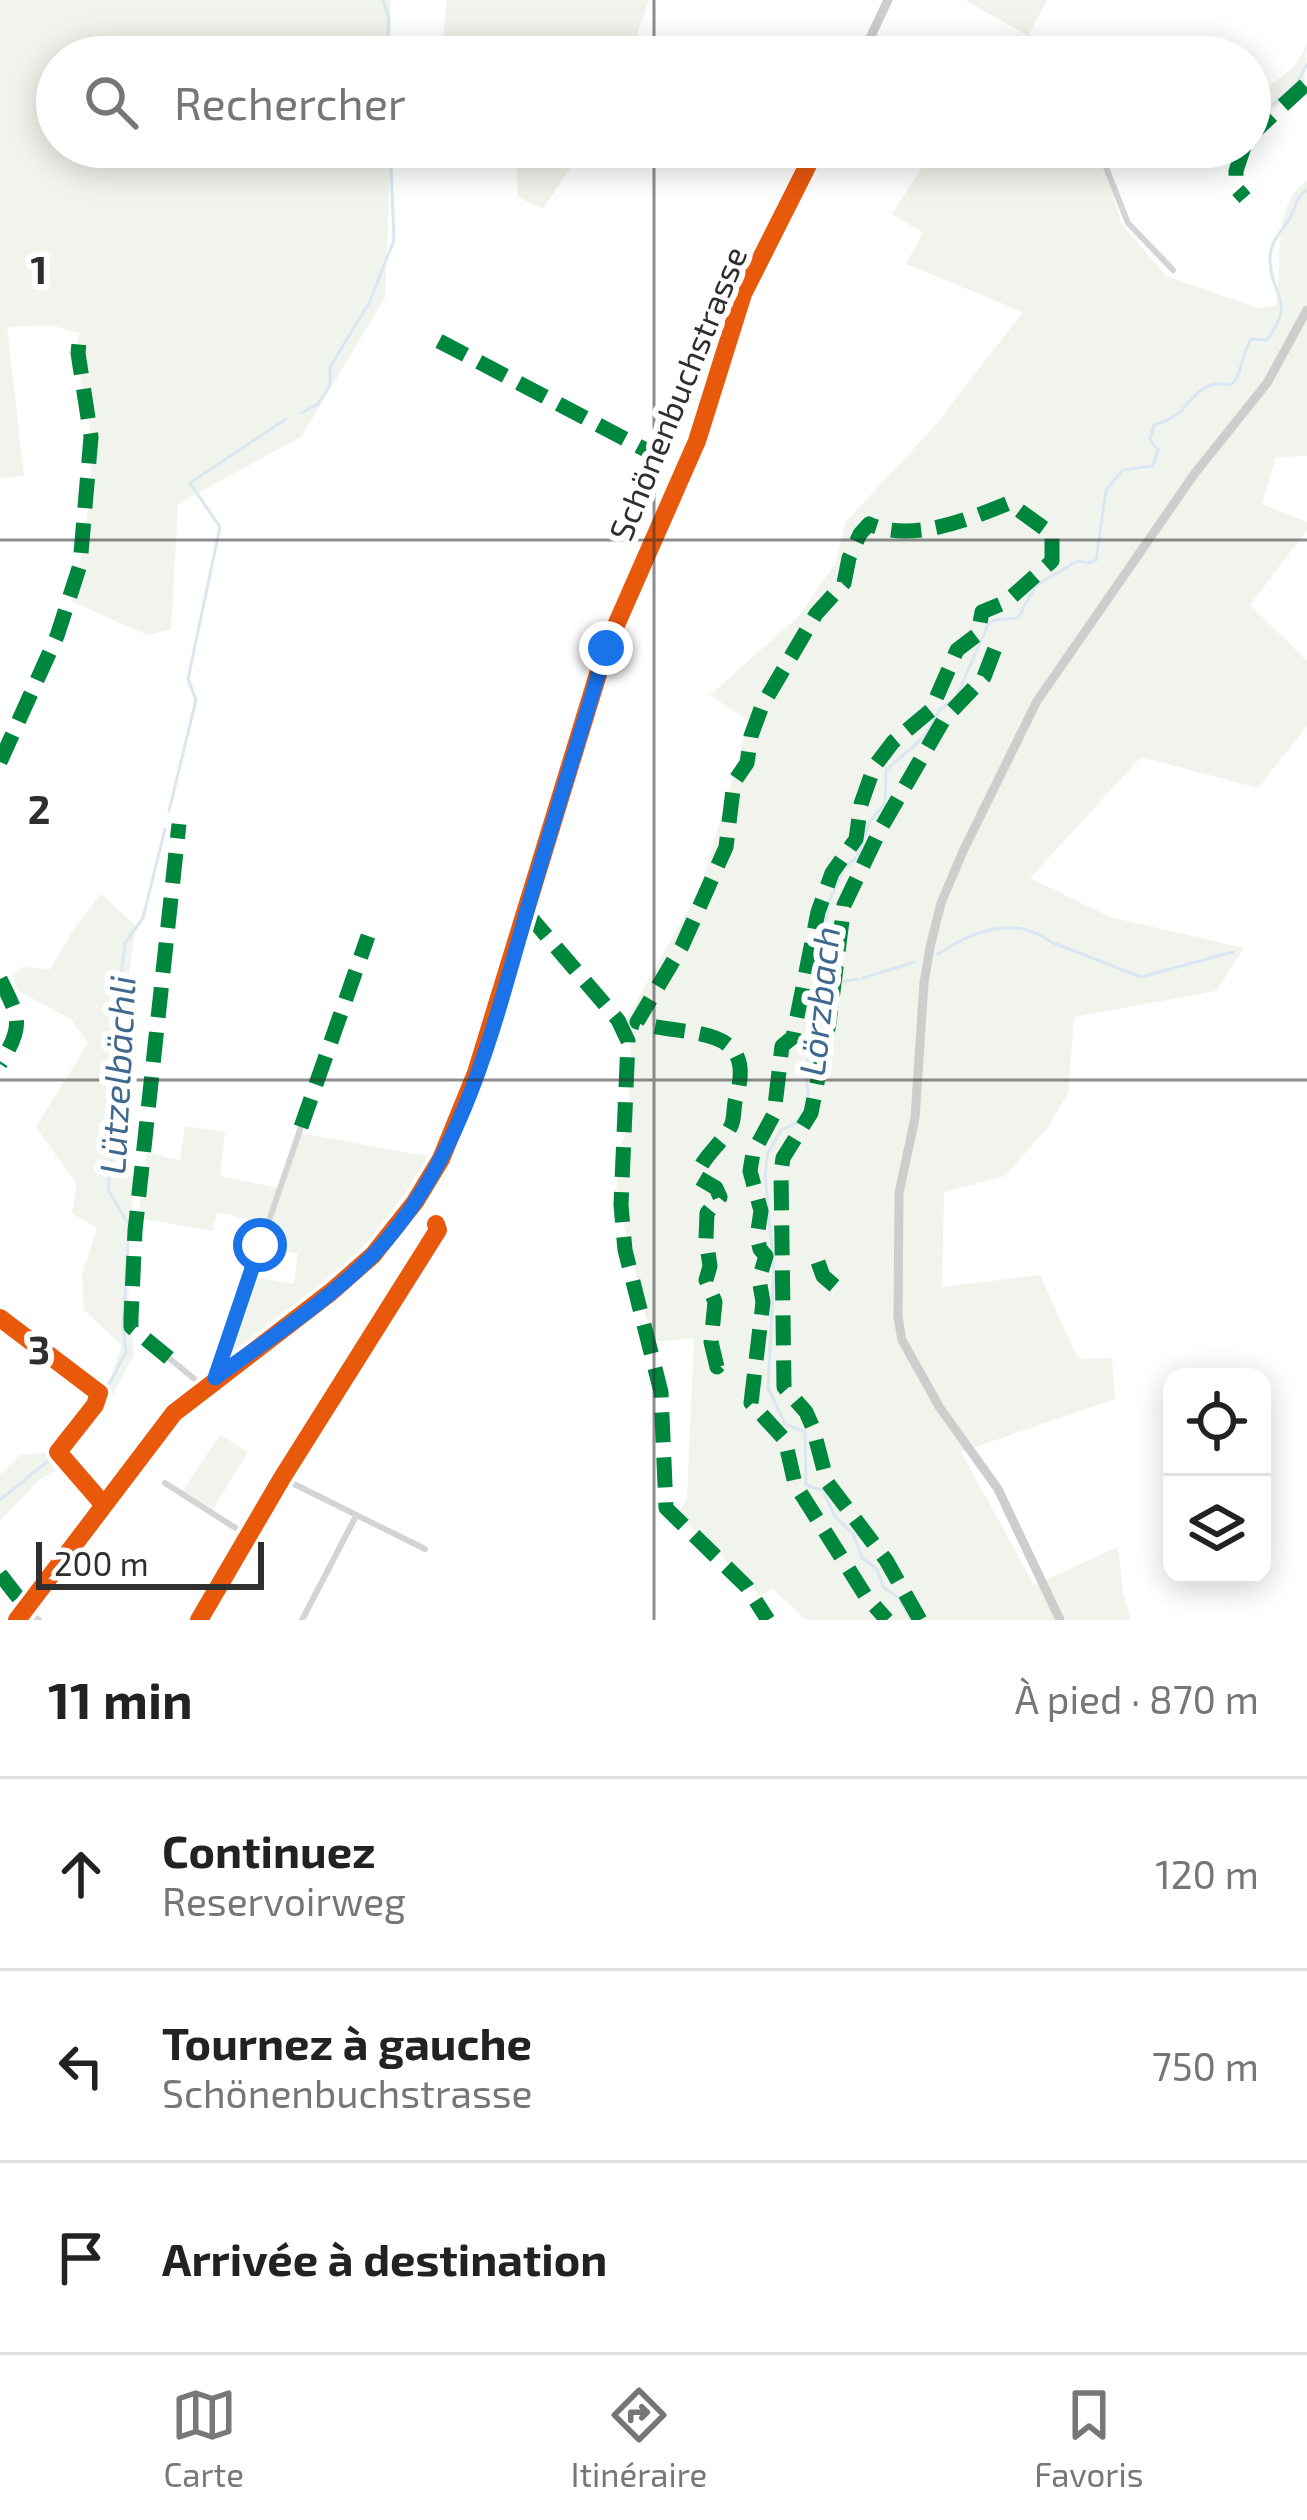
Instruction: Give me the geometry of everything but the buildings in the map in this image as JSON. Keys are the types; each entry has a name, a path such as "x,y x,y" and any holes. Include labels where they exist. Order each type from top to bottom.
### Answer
{"street":[{"path":"870,36 888,0"},
{"name":"Schönenbuchstrasse","path":"21,1616 162,1426 215,1378 373,1255 415,1202 449,1143 504,985 606,648 697,441 743,294 806,168"},
{"path":"1106,168 1128,223 1173,270"},
{"path":"1060,1620 998,1489 940,1408 902,1340 899,1193 915,1118 930,947 941,903 964,849 1036,701 1182,490 1267,382 1307,310"},
{"path":"215,1378 301,1127"},
{"path":"199,1620 438,1230 436,1224"},
{"path":"0,1318 98,1394 58,1451 103,1504"},
{"path":"169,1358 204,1387"},
{"path":"282,1478 425,1550"},
{"path":"165,1483 248,1535"},
{"path":"302,1620 356,1516"},
{"path":"21,1616 39,1620"}],"shaded area":[{"path":"0,0 390,0 391,36 36,36 36,168 390,168 385,298 301,437 178,504 171,630 147,635 71,601 91,476 79,333 50,325 7,327 24,476 0,478"},
{"path":"447,0 649,0 636,36 443,36"},
{"path":"965,0 1047,0 1028,36"},
{"path":"1307,42 1304,82 1271,112 1271,84 1303,53"},
{"path":"517,168 570,168 543,209 518,197"},
{"path":"922,168 1105,168 1121,223 1166,276 1258,308 1276,306 1283,221 1295,192 1307,180 1307,456 1276,457 1262,504 1307,522 1307,530 1250,605 1307,661 1307,726 1258,788 1141,757 1030,878 1110,917 1244,948 1216,991 1074,1017 1068,1093 1048,1127 1005,1176 944,1192 942,1287 1040,1275 1078,1359 1112,1358 1115,1399 961,1452 1034,1585 1118,1547 1131,1620 806,1620 773,1589 760,1596 678,1516 687,1498 694,1338 652,1342 619,1204 615,1160 628,1128 631,1046 624,1023 700,889 749,721 710,695 799,616 836,562 845,523 933,428 1023,312 906,264 923,233 892,214"},
{"path":"101,894 136,926 117,1051 122,1167 135,1180 126,1263 134,1355 107,1405 99,1393 110,1379 122,1346 84,1310 82,1275 97,1228 72,1213 77,1184 36,1127 88,1043 71,1019 18,991 13,976 22,967 50,969"},
{"path":"185,1126 225,1132 220,1176 279,1188 299,1133 432,1157 403,1203 353,1262 254,1344 249,1338 218,1367 249,1276 294,1284 298,1254 260,1245 267,1224 217,1212 213,1231 138,1218 147,1153 180,1160"},
{"path":"220,1435 248,1452 213,1509 182,1492"},
{"path":"58,1452 65,1464 39,1480 0,1521 0,1475 20,1455"}],"waterway":[{"name":"Lützelbächli","path":"383,0 389,18 388,36"},
{"path":"1271,106 1296,85 1307,64"},
{"name":"Lützelbächli","path":"301,413 317,405 330,385 330,367 369,303 394,240 391,168"},
{"name":"Lörzbach","path":"911,1620 899,1598 883,1587 877,1569 862,1558 853,1534 835,1516 823,1491 806,1485 805,1432 785,1424 768,1388 774,1271 765,1175 768,1153 781,1130 796,1123 805,1111 806,1069 824,992 826,970 821,957 828,904 844,868 857,857 870,821 885,804 886,770 924,737 939,711 956,697 988,625 1018,618 1036,585 1077,561 1096,560 1106,490 1123,470 1153,466 1158,450 1150,440 1154,425 1175,416 1207,387 1231,385 1251,339 1267,340 1281,306 1271,250 1307,190"},
{"name":"Lützelbächli","path":"169,811 196,700 188,679 220,527 190,483 286,419"},
{"name":"Lützelbächli","path":"98,1405 126,1352 129,1225 108,1190 117,1095 116,1019 125,943 143,918 165,829"},
{"path":"938,954 979,933 1009,928 1037,934 1141,977 1233,952"},
{"path":"863,978 915,962"},
{"path":"838,982 858,979"},
{"name":"Lützelbächli","path":"0,1500 54,1456"}],"marked path":[{"path":"1271,116 1307,83"},
{"path":"1237,168 1236,188 1245,198"},
{"path":"0,762 57,636 80,565 91,437 78,353 80,333"},
{"path":"439,341 684,470"},
{"path":"719,1365 711,1342 715,1302 706,1280 710,1266 706,1239 707,1213 720,1197 698,1172 732,1123 740,1073 737,1056 713,1037 637,1022 682,946 726,847 734,782 747,763 762,706 816,614 844,583 860,534 869,524 903,531 940,527 1009,503 1052,534 1052,561 1006,602 982,612 978,634 957,650 931,710 893,742 874,767 861,804 856,839 832,873 818,912 793,1037 782,1046 774,1114 753,1153 750,1171 761,1211 757,1237 766,1256 759,1279 763,1302 751,1403 785,1440 795,1484 865,1595 887,1620"},
{"path":"920,1620 886,1560 827,1482 806,1412 784,1387 781,1172 783,1158 811,1113 829,1023 844,905 881,828 944,719 984,677 997,643"},
{"path":"169,1358 131,1327 131,1318 135,1231 179,824"},
{"path":"527,913 618,1020 628,1041 621,1205 625,1250 661,1392 666,1508 747,1587 768,1620"},
{"path":"301,1127 368,936"},
{"path":"0,979 16,1022 13,1040 0,1064"},
{"path":"818,1262 823,1276 837,1288"},
{"path":"0,1574 27,1609"}],"cycle path":[{"path":"17,1620 174,1413 373,1255 415,1202 441,1159 476,1073 606,648 697,441 743,294 806,168"},
{"path":"199,1620 438,1230 436,1224"},
{"path":"0,1318 99,1393 58,1452 103,1504"}],"route":[{"path":"260,1245 215,1378 373,1255 415,1202 441,1159 476,1073 606,648"}]}
